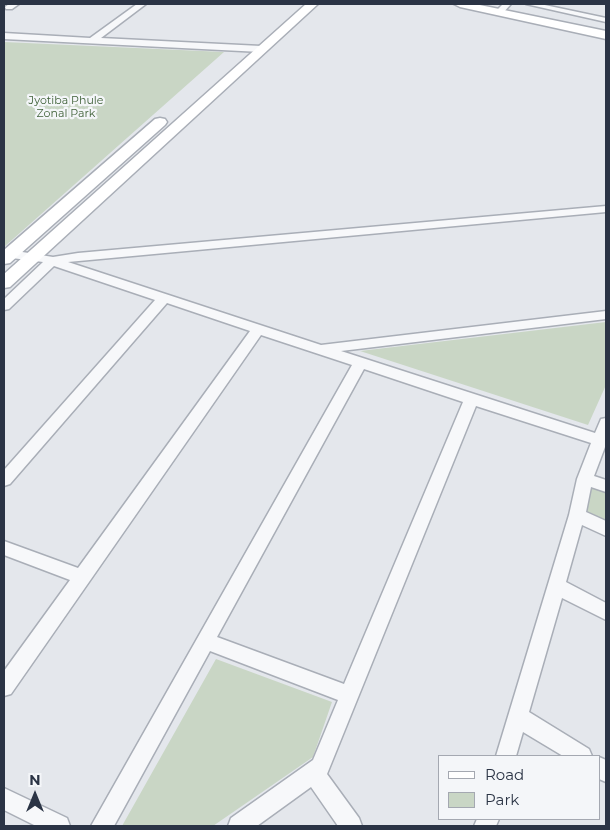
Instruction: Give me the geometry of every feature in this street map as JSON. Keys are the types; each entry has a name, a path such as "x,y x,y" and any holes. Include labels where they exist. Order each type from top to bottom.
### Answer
{"street":[{"path":"93,40 142,4"},
{"path":"6,255 246,47 295,10 312,4"},
{"path":"460,4 502,6 606,27"},
{"path":"530,4 586,12 606,20"},
{"path":"502,6 606,36"},
{"path":"4,283 261,49 295,10"},
{"path":"4,36 261,49"},
{"path":"4,306 52,261 88,256 606,209"},
{"path":"6,255 33,257 52,261 472,399 604,435 585,479 577,515 506,755"},
{"path":"4,480 164,298"},
{"path":"318,349 606,315"},
{"path":"4,687 258,329"},
{"path":"102,826 360,363"},
{"path":"239,826 320,767 472,399"},
{"path":"585,479 606,486"},
{"path":"577,515 606,529"},
{"path":"4,548 82,577"},
{"path":"556,586 606,612"},
{"path":"205,641 350,695"},
{"path":"518,717 580,755"},
{"path":"313,772 351,826"},
{"path":"4,799 58,826"}],"green space":[{"name":"Jyotiba Phule Zonal Park","path":"4,42 224,52 4,247"},
{"path":"606,322 606,385 588,425 360,351"},
{"path":"593,487 606,492 606,529 577,515"},
{"path":"216,659 332,702 313,757 213,826 122,826"}]}
